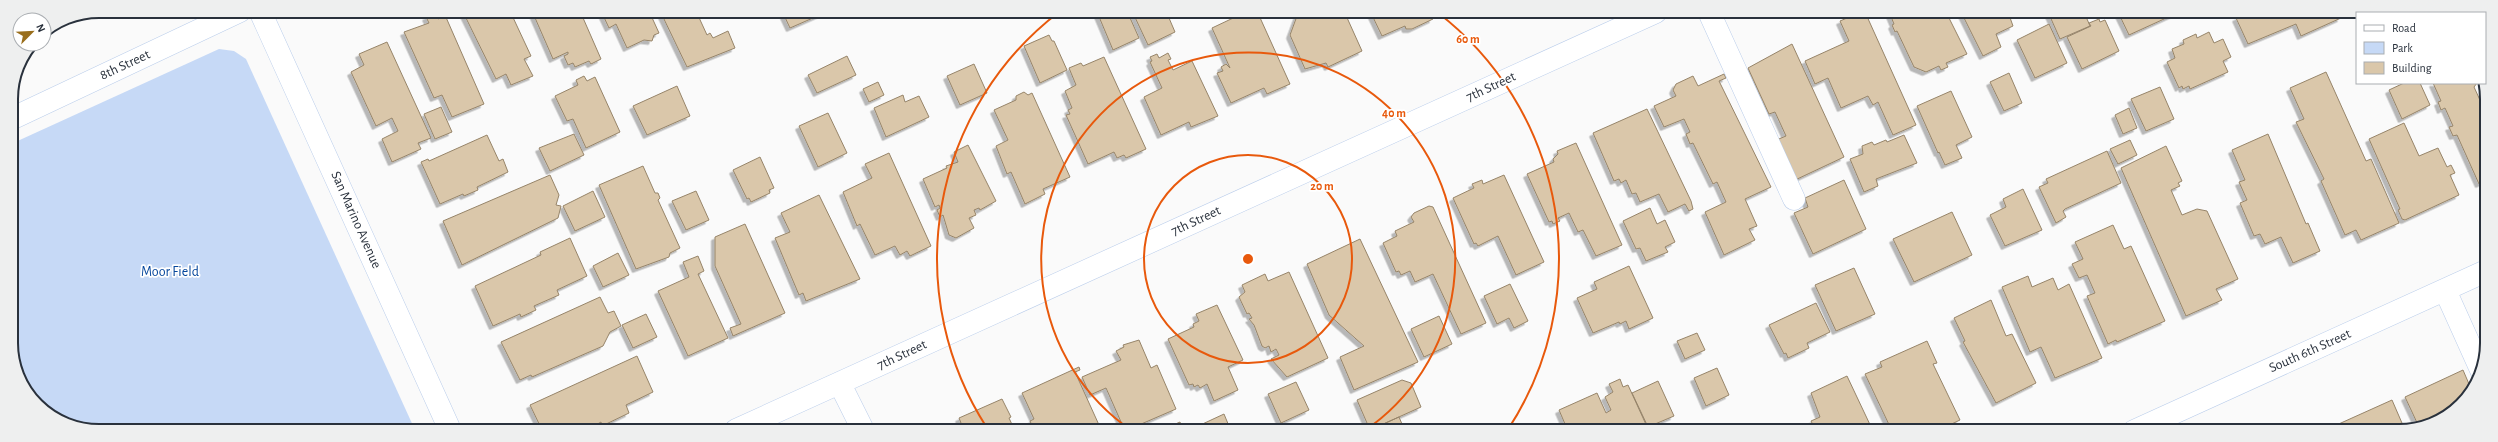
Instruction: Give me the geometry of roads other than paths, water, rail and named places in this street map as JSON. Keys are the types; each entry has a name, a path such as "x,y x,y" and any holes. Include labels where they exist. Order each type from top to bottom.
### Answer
{"street":[{"name":"8th Street","path":"18,116 225,18"},
{"name":"San Marino Avenue","path":"263,18 447,424"},
{"path":"1712,18 1794,199"},
{"name":"7th Street","path":"750,424 840,384 1620,19"},
{"name":"South 6th Street","path":"2149,424 2480,274"},
{"path":"2445,290 2477,362"},
{"path":"840,384 859,424"}],"park label":[{"name":"Moor Field","path":"170,272"}]}
